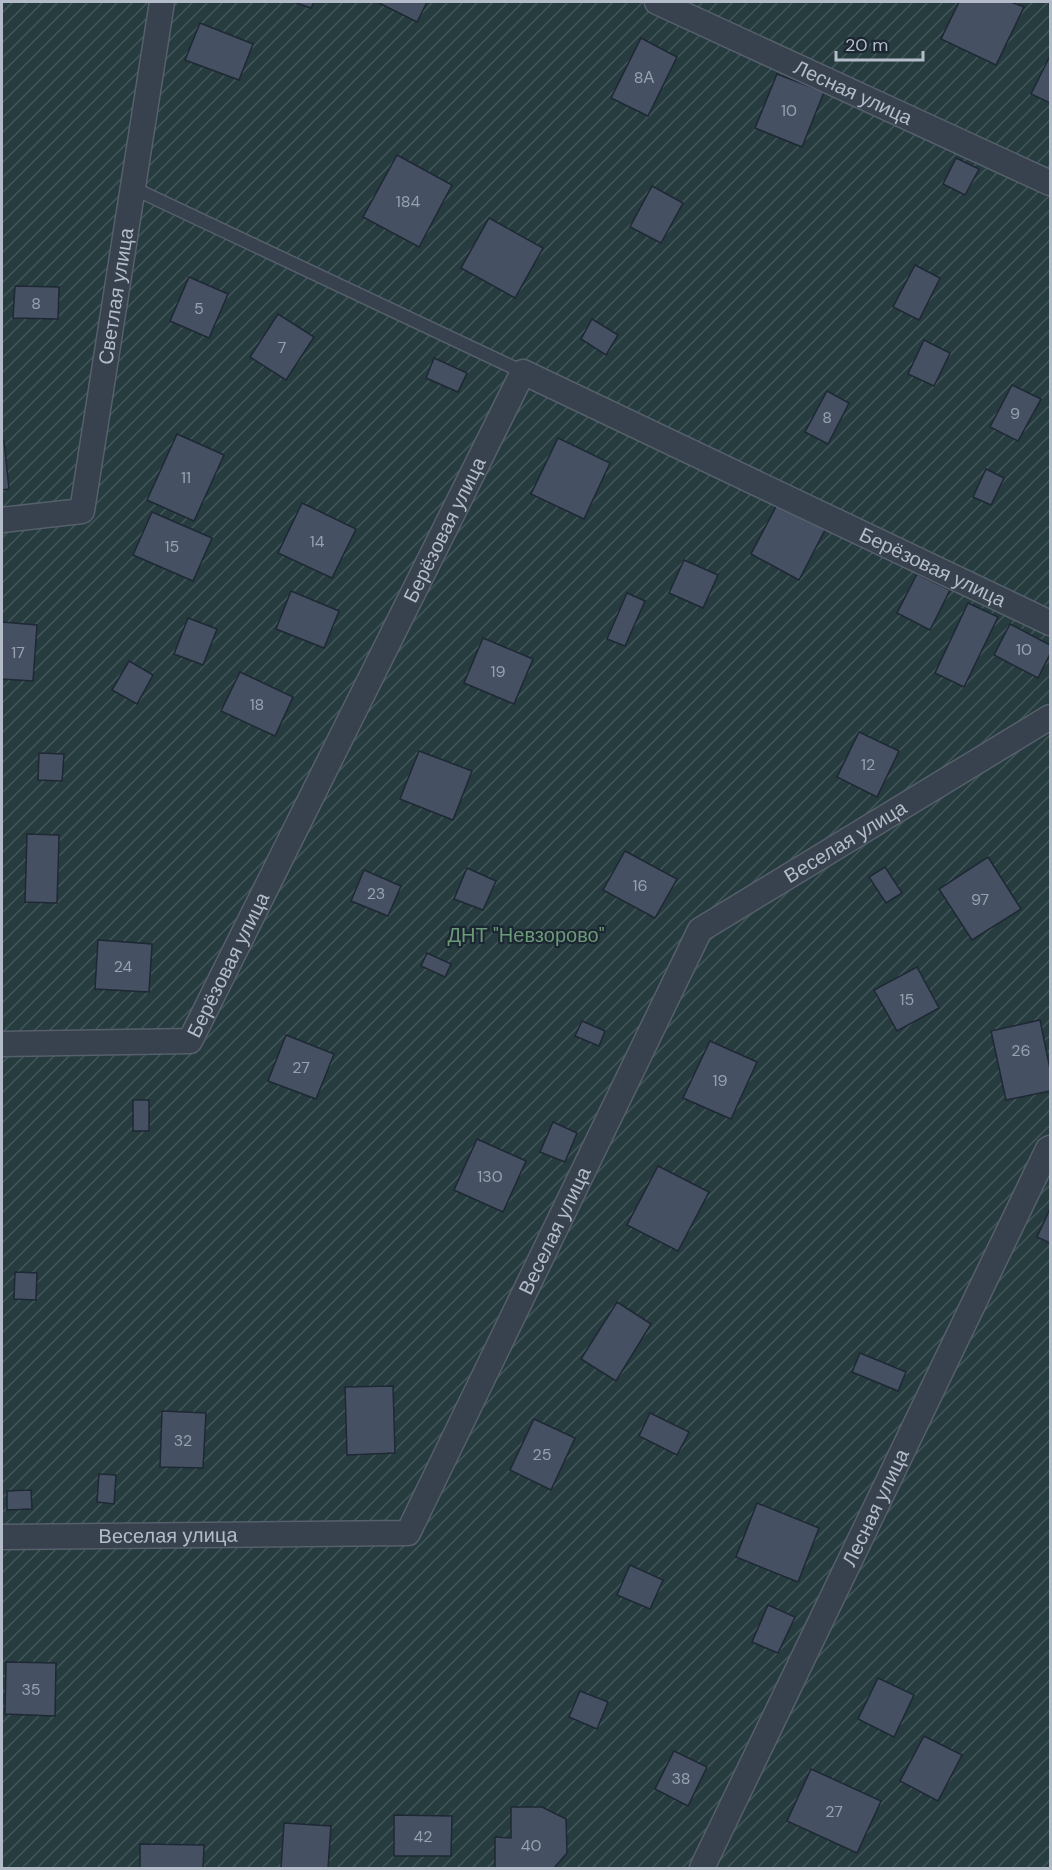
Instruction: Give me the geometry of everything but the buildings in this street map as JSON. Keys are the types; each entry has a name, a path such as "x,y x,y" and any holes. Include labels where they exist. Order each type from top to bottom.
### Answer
{"street":[{"name":"Светлая улица","path":"2,519 82,511 162,2"},
{"name":"Лесная улица","path":"657,2 1050,183"},
{"name":"Берёзовая улица","path":"2,1044 190,1041 523,372 1050,623"},
{"name":"Веселая улица","path":"2,1537 408,1533 700,930 1050,717"},
{"name":"Лесная улица","path":"702,1869 1050,1148"}],"lane":[{"path":"133,188 523,372"}],"green space":[{"name":"ДНТ \"Невзорово\"","path":"2,2 1050,2 1050,1868 2,1868"}]}
